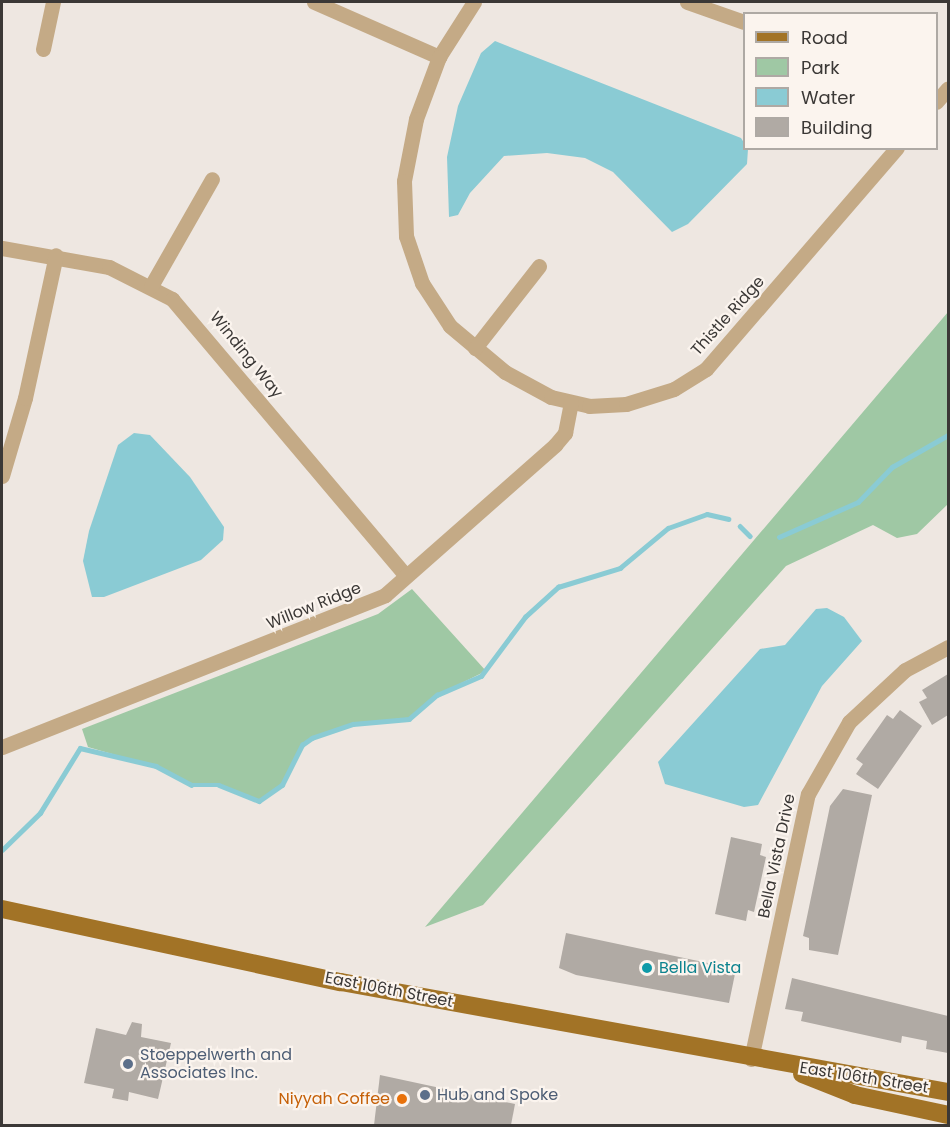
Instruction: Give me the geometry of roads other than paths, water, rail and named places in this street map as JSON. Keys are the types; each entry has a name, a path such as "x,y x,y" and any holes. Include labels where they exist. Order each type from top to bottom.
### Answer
{"main road":[{"name":"East 106th Street","path":"2,909 341,982 778,1065 948,1092"},
{"name":"East 106th Street","path":"778,1065 855,1095 948,1115"}],"street":[{"path":"43,49 53,2"},
{"path":"314,2 439,57"},
{"name":"Thistle Ridge","path":"474,2 439,57 409,149 404,223 422,283 450,326 475,348 534,390 571,403 600,406 649,399 706,369 895,150"},
{"path":"687,2 743,22"},
{"path":"938,100 948,88"},
{"path":"152,286 212,179"},
{"name":"Winding Way","path":"2,248 56,255 109,267 152,286 197,323 405,575"},
{"path":"2,476 26,398 56,255"},
{"path":"475,348 539,266"},
{"name":"Willow Ridge","path":"2,747 364,606 405,575 555,445 565,433 571,403"},
{"name":"Bella Vista Drive","path":"751,1059 808,794 849,722 905,670 948,647"}],"water":[{"path":"495,41 741,138 743,150 748,150 747,164 688,224 672,232 613,172 585,158 547,153 504,156 470,193 458,215 449,217 447,157 458,106 481,53"},
{"path":"134,433 150,435 190,477 224,527 223,540 201,560 104,597 92,597 83,561 89,531 118,445"},
{"path":"827,608 844,617 862,641 822,686 758,805 744,807 665,784 658,762 760,649 785,645 816,609"}],"waterway":[{"path":"779,537 858,502 892,467 948,435"},
{"path":"2,850 40,813 80,748 156,766 191,785 219,785 259,801 282,785 302,745 312,738 353,724 409,719 437,695 481,676 525,617 558,587 620,568 668,528 707,514 728,519"},
{"path":"740,526 750,536"}],"place":[{"name":"Bella Vista","path":"647,968"},
{"name":"Stoeppelwerth and Associates Inc.","path":"128,1064"},
{"name":"Hub and Spoke","path":"425,1095"},
{"name":"Niyyah Coffee","path":"402,1099"}]}
